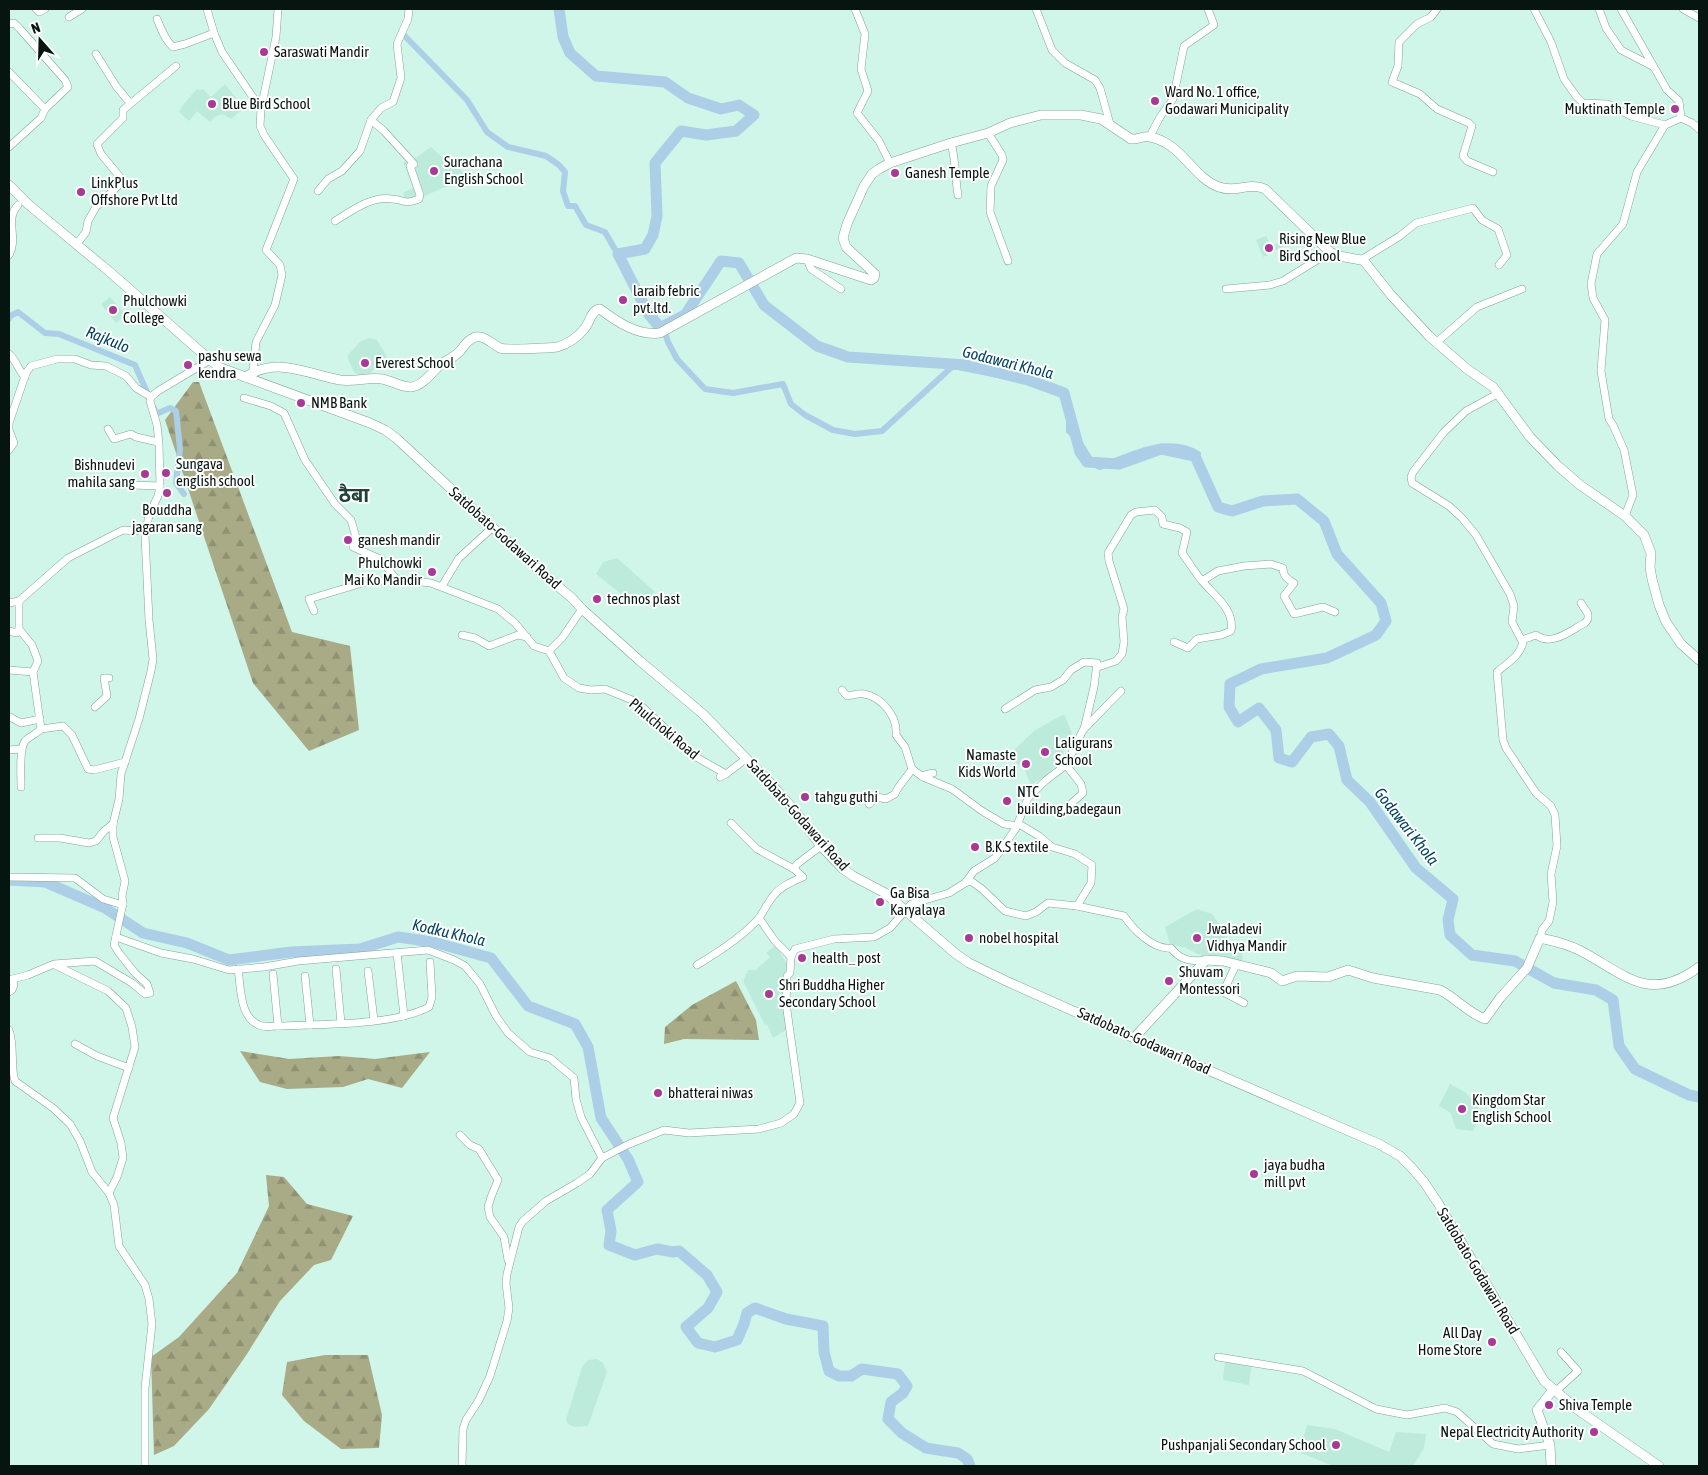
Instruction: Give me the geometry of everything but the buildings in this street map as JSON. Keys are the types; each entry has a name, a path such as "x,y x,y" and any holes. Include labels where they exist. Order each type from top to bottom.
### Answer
{"street":[{"path":"36,9 39,12 45,9"},
{"path":"70,17 82,9"},
{"path":"208,9 214,33 222,52 261,109"},
{"path":"254,372 256,342 275,305 282,275 280,265 266,250 294,179 260,126 261,109 276,37 278,9"},
{"path":"318,191 328,179 342,171 360,151 371,120 381,108 394,102 402,78 396,44 408,19 408,9"},
{"path":"854,9 864,34 861,69 868,91 857,113 879,142 890,163"},
{"path":"1036,9 1052,50 1065,63 1095,80 1100,88 1110,124"},
{"path":"1150,136 1160,117 1173,99 1184,46 1214,25 1208,9"},
{"path":"1437,9 1431,16 1417,24 1399,42 1398,66 1392,82 1420,94 1438,109 1472,126 1464,156 1468,161 1493,172"},
{"path":"1534,9 1551,42 1564,79 1583,103 1608,104 1631,116 1665,125"},
{"path":"1599,9 1606,28 1621,50 1652,66"},
{"path":"1621,9 1667,90 1680,101 1681,118"},
{"path":"1683,9 1699,18"},
{"path":"158,19 170,45 174,47 214,33"},
{"path":"9,24 14,23 65,80 68,87 45,109 41,118 9,148"},
{"path":"96,54 116,86 130,103"},
{"path":"76,245 86,232 96,207 120,182 120,177 101,154 97,144 123,118 123,110 130,103 176,66"},
{"path":"9,72 45,109"},
{"path":"245,377 254,372 274,368 296,368 340,380 380,379 412,387 421,383 442,363 459,352 470,339 484,337 508,350 557,347 575,339 586,328 597,309 631,328 646,333 660,332 796,258 807,259 871,280 875,274 846,247 843,238 847,224 864,186 872,174 890,163 951,142 988,133 1010,123 1048,115 1081,115 1101,119 1131,139 1150,136 1175,149 1210,182 1219,187 1237,190 1254,186 1264,188 1330,252 1339,256 1361,260 1420,327 1499,394 1530,437 1557,465 1580,485 1625,516 1644,535 1650,547 1652,579 1666,622 1681,644 1699,660"},
{"path":"1625,516 1634,495 1624,450 1613,425 1608,419 1601,371 1605,320 1593,298 1591,284 1597,254 1623,224 1637,172 1665,125 1681,118 1699,129"},
{"path":"335,221 362,204 377,199 393,199 407,203 419,199 420,195 410,166 414,164 384,131 371,120"},
{"path":"988,133 1002,155 1003,160 991,186 990,212 1008,261"},
{"path":"951,142 958,195"},
{"name":"Satdobato-Godawari Road","path":"9,185 29,205 221,368 385,430 396,438 542,574 572,598 582,609 703,714 747,758 796,812 821,846 848,872 885,893 956,954 969,963 1134,1038 1340,1126 1400,1156 1424,1182 1544,1381 1578,1410 1659,1466"},
{"path":"9,204 29,205"},
{"path":"9,255 14,242 12,216 18,205"},
{"path":"1361,260 1400,236 1416,223 1473,208 1482,220 1498,229 1507,255 1499,265"},
{"path":"1226,288 1283,281 1330,252"},
{"path":"807,259 811,269 841,290"},
{"path":"1437,342 1477,307 1522,289"},
{"path":"9,354 18,364 21,373 25,377"},
{"path":"9,450 14,443 9,430 9,423 25,377 31,366 56,359 75,359 91,365 106,366 126,376 136,388 151,397"},
{"path":"9,992 14,984 10,979 28,975 54,964 95,961 132,983 145,994 150,993 147,984 135,973 114,945 122,908 125,881 113,837 121,774 139,719 153,658 149,620 146,528 160,486 158,442 150,401 151,397 172,382 210,360"},
{"path":"462,1466 463,1429 490,1376 507,1321 510,1308 506,1283 519,1227 523,1221 546,1201 590,1174 602,1158 627,1145 664,1130 689,1134 759,1129 781,1123 794,1114 800,1103 786,1003 787,976 790,973 791,957 795,949 834,939 874,938 890,928 910,904 949,893 970,881 982,889 1005,911 1026,916 1036,912 1048,903 1077,906 1124,916 1136,932 1165,949 1170,948 1177,956 1192,961 1223,962 1271,973 1282,981 1297,976 1328,977 1348,970 1373,978 1440,990 1450,995 1470,1011 1486,1019 1500,998 1527,968 1542,930 1549,921 1553,902 1551,874 1557,846 1555,815 1551,806 1536,793 1506,748 1503,740 1497,672 1520,651 1523,643 1512,622 1514,606 1510,594 1481,543 1462,518 1449,506 1412,484 1411,477 1444,432 1466,411 1499,394"},
{"path":"244,398 284,412 305,460 335,504 351,520 356,537 353,547 382,560 394,577 399,580 423,581 442,586 498,608 516,623 534,646 549,651 572,625 582,609"},
{"path":"108,429 114,438 131,434 158,442"},
{"path":"106,484 160,486"},
{"path":"1098,667 1116,661 1122,654 1124,642 1122,617 1124,609 1108,553 1131,515 1136,512 1155,510 1162,516 1163,524 1180,528 1187,532 1182,553 1202,581 1221,601 1229,614 1231,621 1230,631 1221,635 1197,639 1188,648 1174,642"},
{"path":"442,586 459,558 492,526"},
{"path":"9,603 19,601 68,558 123,530 136,531 146,528"},
{"path":"1202,581 1218,571 1244,566 1271,564 1283,568 1283,574 1294,583 1284,596 1294,614 1323,607 1335,612"},
{"path":"314,611 309,599 366,582 378,582 394,577"},
{"path":"9,631 17,634 19,629 19,601"},
{"path":"1522,640 1536,634 1541,638 1558,638 1585,623 1588,619 1588,614 1581,603"},
{"path":"19,629 32,645 38,661 33,672 41,729"},
{"path":"462,635 474,638 489,646 518,635 527,637"},
{"name":"Phulchoki Road","path":"549,651 564,678 579,688 591,690 605,689 637,702 696,757 723,776 747,758"},
{"path":"965,883 974,871 996,858 1017,827 1028,798 1045,781 1066,766 1083,730 1098,667 1097,663 1084,662 1071,670 1063,680 1051,687 1035,690 1005,709"},
{"path":"9,670 33,672"},
{"path":"95,707 107,696 104,678 109,678"},
{"path":"842,690 848,696 862,693 882,704 891,714 897,726 896,735 905,747 912,769 923,777 952,789 1004,824 1017,827 1019,824 1039,836 1052,847 1075,854 1092,865 1091,883 1077,906"},
{"path":"1083,730 1121,691"},
{"path":"10,717 21,723 40,720"},
{"path":"21,787 21,749 25,741 36,735 41,729 63,726 72,735 88,769 94,770 125,762"},
{"path":"9,750 21,749"},
{"path":"1064,810 1083,793 1081,784 1066,766"},
{"path":"869,804 876,797 886,799 896,794 897,787 904,782 912,769"},
{"path":"923,777 933,774"},
{"path":"697,965 715,954 758,918 775,894 803,877 794,869 757,849 731,823"},
{"path":"38,838 60,838 89,843 96,841 104,831 114,824"},
{"path":"794,869 797,864 821,846"},
{"path":"9,876 75,878 103,899 122,908"},
{"path":"758,918 775,941 791,957"},
{"path":"116,937 161,953 193,959 229,970 264,967 298,961 428,950 454,960 464,966 480,984 496,1016 508,1034 530,1052 550,1058 574,1078 576,1098 582,1117 602,1158"},
{"path":"1539,941 1578,950 1635,982 1647,984 1665,985 1688,976 1699,967"},
{"path":"397,953 404,1016"},
{"path":"1134,1038 1206,960"},
{"path":"238,969 244,1008 250,1019 262,1026 278,1026 374,1020 419,1012 430,1007 432,997 430,962"},
{"path":"54,964 108,991 126,1008 132,1027 135,1047 112,1118 121,1143 123,1158 117,1178 109,1193"},
{"path":"1236,965 1223,992 1244,1003"},
{"path":"336,969 341,1023"},
{"path":"368,971 374,1020"},
{"path":"273,974 278,1026"},
{"path":"305,976 310,1024"},
{"path":"9,1030 15,1081 53,1108 70,1124 80,1141 92,1172 109,1193 114,1206 119,1246 145,1285 150,1298 152,1324 145,1388 145,1466"},
{"path":"75,1044 97,1056 129,1068"},
{"path":"460,1135 470,1145 480,1149 498,1180 488,1207 490,1216 504,1238 509,1265"},
{"path":"1551,1466 1550,1445 1537,1410 1555,1390 1578,1371 1561,1352"},
{"path":"1218,1357 1303,1371 1376,1409 1407,1415 1446,1408 1458,1412 1492,1444 1518,1449 1550,1445"}],"shaded area":[{"name":"Blue Bird School","path":"225,84 244,108 231,119 222,114 210,122 197,111 189,121 179,112 196,90 203,89 211,97"},
{"name":"Surachana English School","path":"431,147 446,161 456,165 468,177 420,198 406,202 403,193 413,188 403,162 414,159"},
{"name":"Rising New Blue Bird School","path":"1266,236 1271,246 1282,242 1284,246 1263,257 1256,240"},
{"name":"Phulchowki College","path":"110,297 126,315 116,323 101,304"},
{"name":"Everest School","path":"369,338 377,340 387,357 366,377 361,377 354,372 347,356 361,341"},
{"path":"617,558 655,592 647,602 635,593 625,597 596,574 603,562"},
{"name":"Laligurans School","path":"1064,714 1072,733 1065,744 1062,760 1045,776 1031,785 1025,770 1009,757 1034,731"},
{"name":"Jwaladevi Vidhya Mandir","path":"1197,909 1212,914 1224,931 1227,942 1239,949 1243,957 1240,965 1206,958 1186,948 1170,944 1165,927"},
{"name":"Shri Buddha Higher Secondary School","path":"775,946 786,962 789,974 789,1028 773,1038 743,981 748,970 756,970 770,957 766,953"},
{"name":"Kingdom Star English School","path":"1450,1084 1465,1092 1482,1113 1473,1131 1456,1129 1451,1113 1439,1106"},
{"path":"597,1359 603,1363 607,1372 588,1426 574,1427 568,1424 566,1420 582,1367 588,1360"},
{"path":"1225,1361 1252,1363 1249,1385 1223,1380"},
{"name":"Pushpanjali Secondary School","path":"1307,1425 1335,1429 1389,1452 1396,1432 1426,1434 1424,1448 1413,1466 1333,1466 1299,1452"}],"green space":[{"path":"193,382 199,382 292,632 350,646 359,730 309,751 253,683 165,420"},
{"path":"736,981 756,1020 759,1040 684,1039 664,1044 665,1027 692,1005"},
{"path":"240,1051 289,1059 339,1056 375,1059 430,1052 402,1088 368,1079 343,1087 287,1089 260,1082"},
{"path":"266,1175 284,1177 307,1204 353,1216 331,1260 314,1265 280,1301 247,1354 209,1409 174,1446 154,1455 151,1357 179,1337 237,1273 269,1206"},
{"path":"325,1355 368,1355 382,1415 379,1448 341,1449 304,1421 282,1395 287,1362"}],"waterway":[{"name":"Godawari Khola","path":"559,9 563,37 570,53 596,76 665,82 688,98 721,109 739,105 754,115 736,131 706,135 681,131 655,163 657,216 653,235 645,249 618,254 648,313 660,328 685,315 721,261 739,263 764,305 817,346 848,357 966,365 1028,380 1064,393 1080,452 1087,462 1119,464 1161,449 1195,456 1218,507 1232,511 1263,501 1297,499 1324,521 1337,554 1381,603 1386,621 1376,635 1327,658 1261,669 1230,684 1229,707 1238,722 1259,708 1276,730 1279,758 1292,762 1311,737 1329,734 1339,746 1347,780 1370,802 1416,868 1453,899 1448,920 1450,935 1472,955 1515,961 1554,983 1596,990 1613,1000 1619,1046 1635,1069 1689,1095 1699,1097"},
{"path":"402,33 467,100 487,132 508,147 546,156 559,165 565,172 563,191 568,206 575,206 586,225 605,232 649,309 661,325"},
{"name":"Rajkulo","path":"9,319 10,316 18,312 45,333 59,334 135,365 149,397"},
{"path":"666,336 677,359 705,389 733,393 783,384 791,404 805,415 833,430 855,434 882,431 953,366 1053,386 1067,399 1069,431 1078,440 1093,464 1100,467 1136,453 1161,447 1174,446 1198,454"},
{"name":"Rajkulo","path":"154,408 156,414 170,408 176,411 180,449 176,483 184,494"},
{"name":"Kodku Khola","path":"9,880 45,882 105,908 143,933 187,943 229,960 291,952 360,949 398,937 433,942 491,958 528,1006 575,1024 588,1047 601,1118 628,1159 638,1182 607,1210 611,1231 609,1245 635,1255 657,1249 673,1252 679,1251 707,1275 717,1292 708,1308 686,1327 698,1343 715,1347 737,1340 747,1313 755,1308 786,1319 823,1326 824,1352 829,1371 839,1376 851,1376 862,1369 898,1374 907,1386 903,1393 891,1402 888,1419 902,1433 926,1448 958,1453 967,1459 970,1466"}],"place":[{"name":"Saraswati Mandir","path":"264,52"},
{"name":"Ward No. 1 office, Godawari Municipality","path":"1155,101"},
{"name":"Blue Bird School","path":"212,104"},
{"name":"Muktinath Temple","path":"1675,109"},
{"name":"Surachana English School","path":"434,171"},
{"name":"Ganesh Temple","path":"895,173"},
{"name":"LinkPlus Offshore Pvt Ltd","path":"81,192"},
{"name":"Rising New Blue Bird School","path":"1269,248"},
{"name":"laraib febric pvt.ltd.","path":"623,300"},
{"name":"Phulchowki College","path":"113,310"},
{"name":"Everest School","path":"365,363"},
{"name":"pashu sewa kendra","path":"188,365"},
{"name":"NMB Bank","path":"301,403"},
{"name":"Sungava english school","path":"166,473"},
{"name":"Bishnudevi mahila sang","path":"145,474"},
{"name":"Bouddha jagaran sang","path":"167,493"},
{"name":"ganesh mandir","path":"348,540"},
{"name":"Phulchowki Mai Ko Mandir","path":"432,572"},
{"name":"technos plast","path":"597,599"},
{"name":"Laligurans School","path":"1045,752"},
{"name":"Namaste Kids World","path":"1026,764"},
{"name":"tahgu guthi","path":"805,797"},
{"name":"NTC building,badegaun","path":"1007,801"},
{"name":"B.K.S textile","path":"975,847"},
{"name":"Ga Bisa Karyalaya","path":"880,902"},
{"name":"nobel hospital","path":"969,938"},
{"name":"Jwaladevi Vidhya Mandir","path":"1197,938"},
{"name":"health_ post","path":"802,958"},
{"name":"Shuvam Montessori","path":"1169,981"},
{"name":"Shri Buddha Higher Secondary School","path":"769,994"},
{"name":"bhatterai niwas","path":"658,1093"},
{"name":"Kingdom Star English School","path":"1462,1109"},
{"name":"jaya budha mill pvt","path":"1254,1174"},
{"name":"All Day Home Store","path":"1492,1342"},
{"name":"Shiva Temple","path":"1549,1405"},
{"name":"Nepal Electricity Authority","path":"1594,1432"},
{"name":"Pushpanjali Secondary School","path":"1336,1445"}],"district":[{"name":"ठैबा","path":"354,495"}]}
